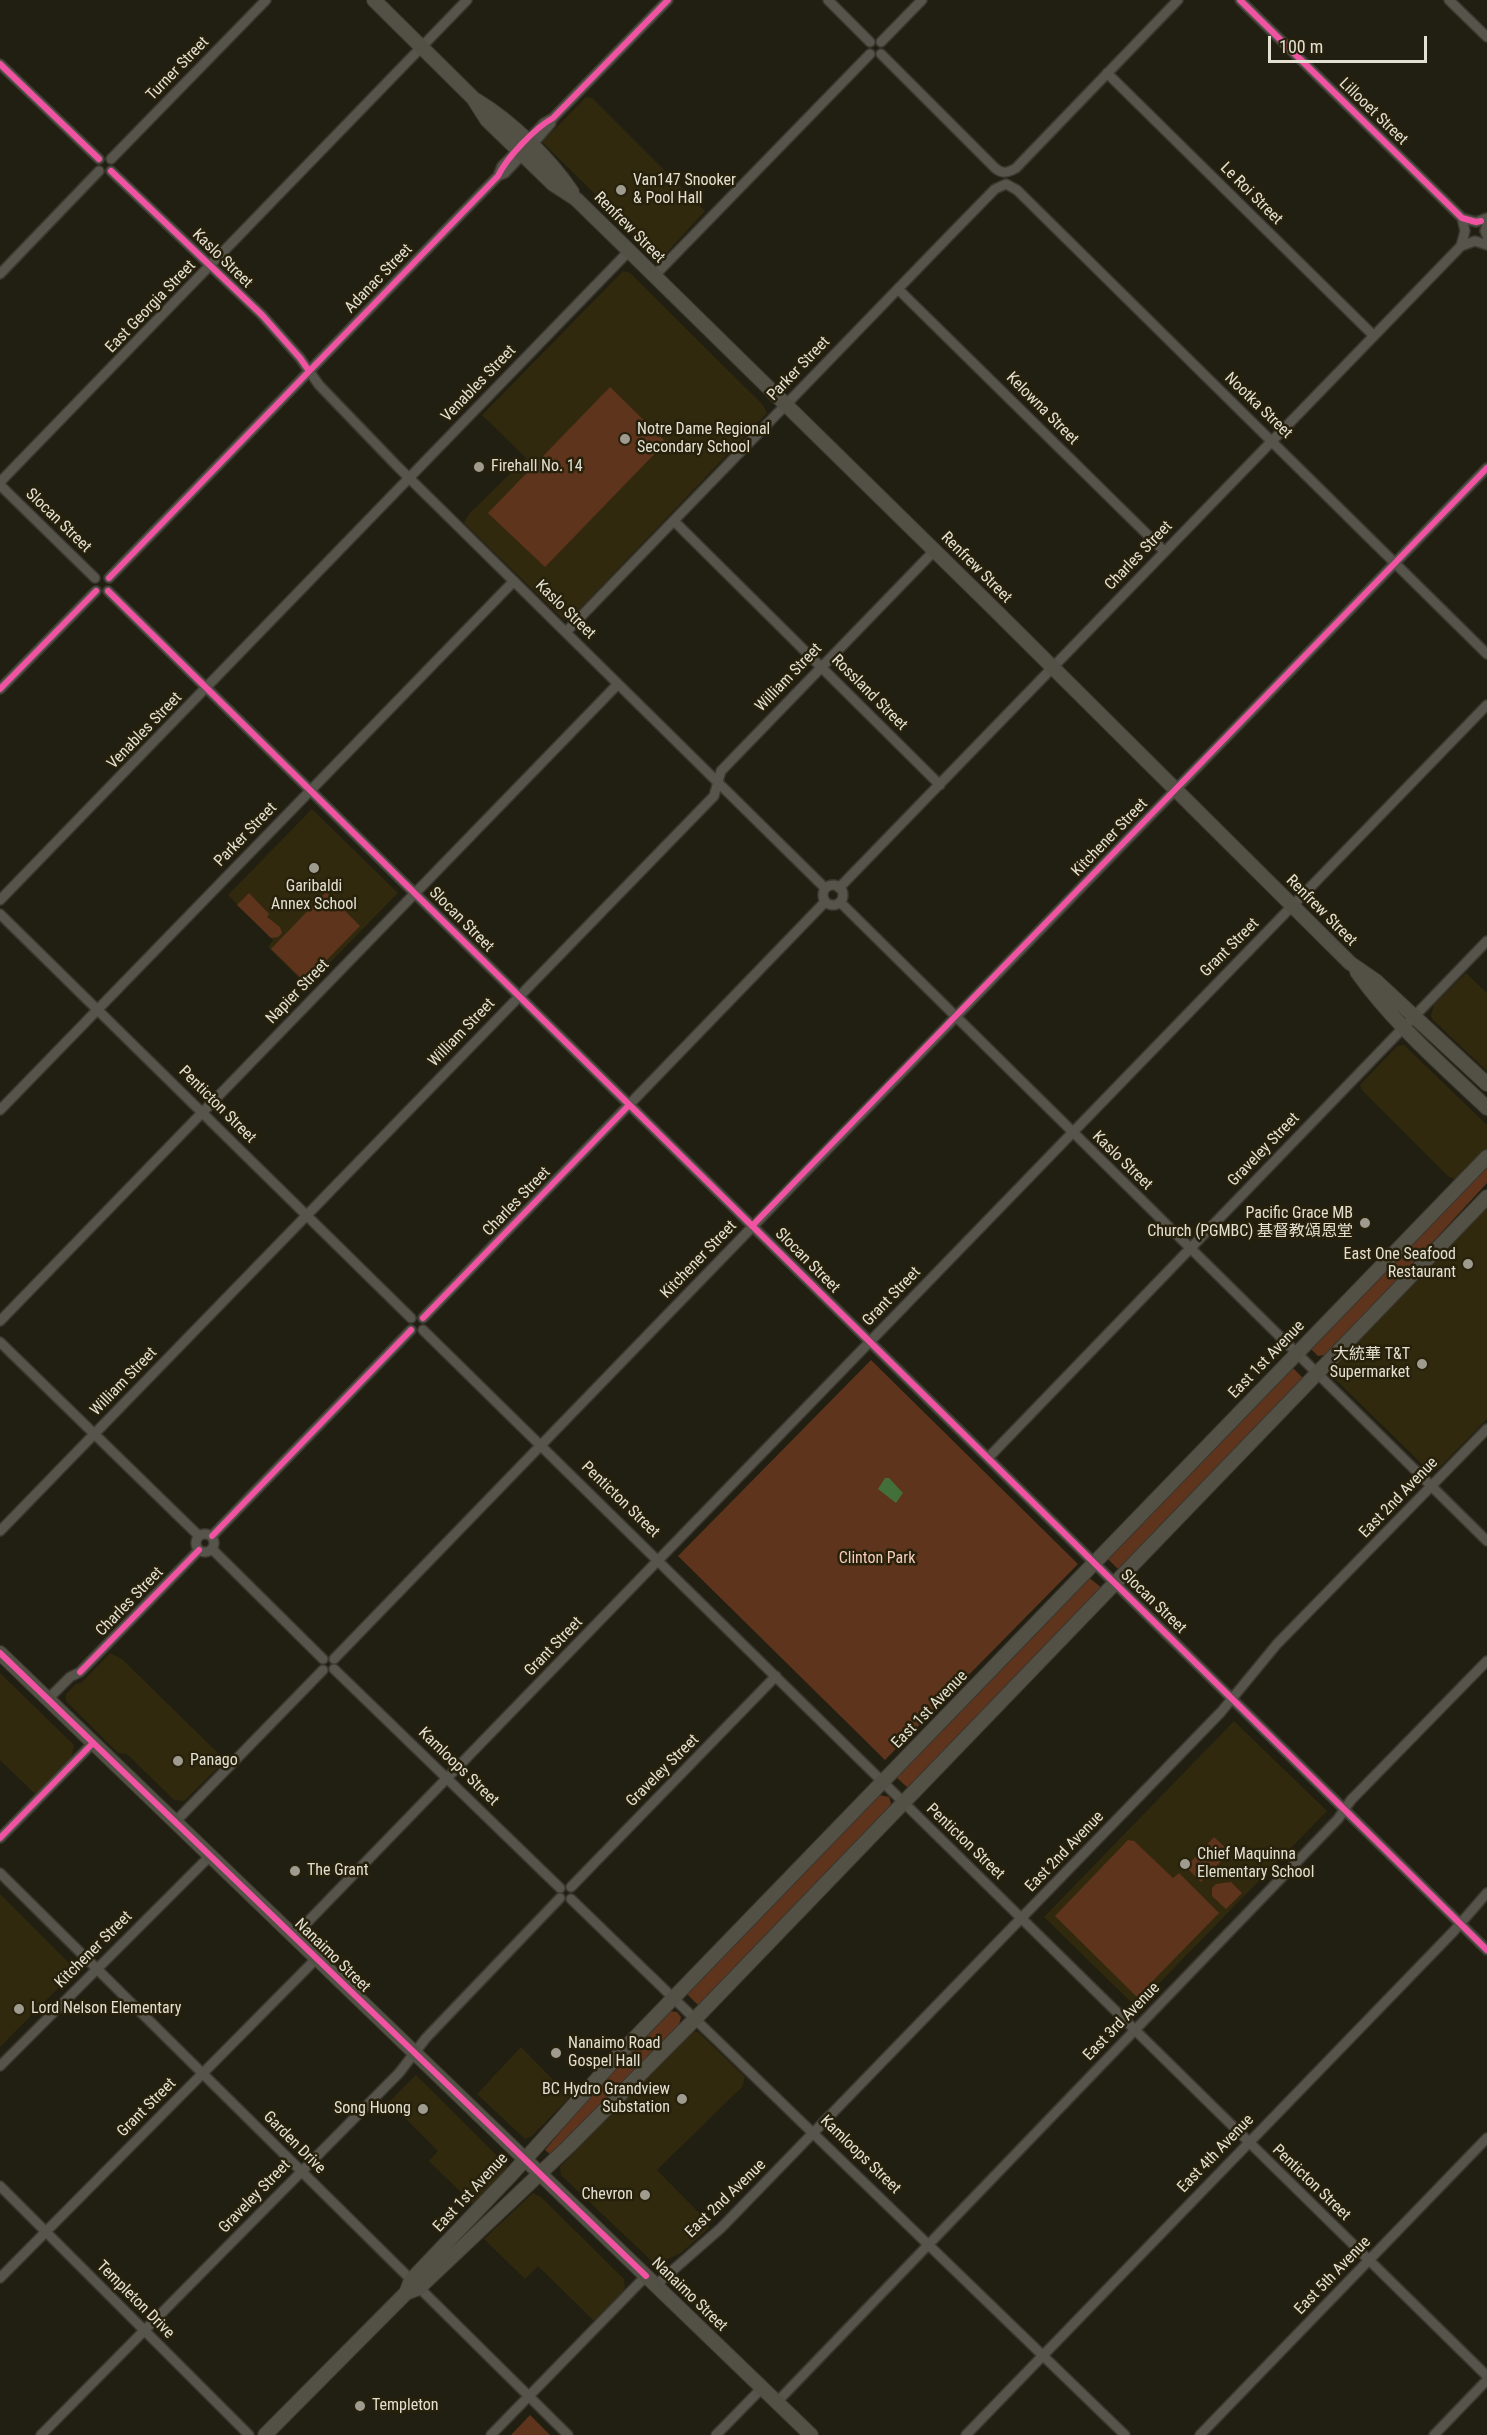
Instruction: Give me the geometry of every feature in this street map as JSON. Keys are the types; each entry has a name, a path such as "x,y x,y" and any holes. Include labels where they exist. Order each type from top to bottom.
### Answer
{"main road":[{"name":"Renfrew Street","path":"374,0 473,98 487,120 560,174 576,199 935,550 1350,963 1369,989 1404,1028 1487,1108"},
{"name":"Renfrew Street","path":"1350,963 1376,981 1487,1084"},
{"name":"East 1st Avenue","path":"265,2435 412,2287 625,2048 1487,1157"},
{"name":"East 1st Avenue","path":"412,2287 540,2173 695,2019 1319,1374 1487,1197"},
{"name":"Nanaimo Street","path":"0,1653 811,2435"}],"street":[{"name":"Turner Street","path":"111,159 266,0"},
{"name":"East Georgia Street","path":"0,484 466,0"},
{"name":"Adanac Street","path":"109,578 498,176 502,166 549,127 553,118 668,0"},
{"path":"828,0 870,42"},
{"path":"881,42 922,0"},
{"path":"881,54 995,168 1005,172 1016,168 1178,0"},
{"name":"Lillooet Street","path":"1240,0 1462,218 1476,222 1487,218"},
{"path":"1449,0 1487,37"},
{"path":"870,42 874,40 881,42 884,46 881,54"},
{"path":"870,42 868,47 870,54"},
{"path":"870,54 877,56 881,54"},
{"path":"654,276 870,54"},
{"path":"0,64 99,159"},
{"name":"Le Roi Street","path":"1107,73 1374,336"},
{"path":"104,156 111,159 114,164 111,171 104,174 99,171 96,166 99,159 104,156"},
{"path":"0,274 99,171"},
{"name":"Kaslo Street","path":"111,171 262,315 300,358 318,385 357,426 825,888"},
{"name":"Parker Street","path":"566,632 995,189 1006,184"},
{"name":"Nootka Street","path":"1006,184 1017,190 1487,654"},
{"name":"Charles Street","path":"1461,246 1465,231 1462,218"},
{"name":"Charles Street","path":"839,888 1461,246 1475,241 1487,245"},
{"name":"Venables Street","path":"0,900 629,251"},
{"name":"Kelowna Street","path":"898,289 1164,551"},
{"name":"Kitchener Street","path":"334,1659 1487,468"},
{"name":"Slocan Street","path":"0,484 95,578"},
{"name":"Rossland Street","path":"674,521 940,785"},
{"name":"William Street","path":"0,1531 713,798 721,771 820,666 935,550"},
{"path":"102,575 109,578 111,584 108,591 102,593 96,591 92,585 95,578 102,575"},
{"name":"Parker Street","path":"0,1110 514,581"},
{"path":"0,689 96,591"},
{"name":"Slocan Street","path":"108,591 1487,1950"},
{"name":"Napier Street","path":"0,1321 618,684"},
{"name":"Grant Street","path":"293,1936 1487,705"},
{"path":"834,885 839,888 843,897 840,902 834,905 825,902 823,897 825,888 834,885"},
{"name":"Charles Street","path":"423,1318 825,902"},
{"name":"Kaslo Street","path":"840,902 1487,1541"},
{"name":"Penticton Street","path":"0,914 411,1318"},
{"name":"Graveley Street","path":"988,1458 1487,942"},
{"path":"418,1316 423,1318 425,1325 423,1330 416,1332 411,1330 409,1323 411,1318 418,1316"},
{"path":"212,1536 411,1330"},
{"name":"Penticton Street","path":"423,1330 1487,2376"},
{"path":"0,1342 199,1536"},
{"name":"East 2nd Avenue","path":"491,2435 651,2281 721,2228 1221,1712 1277,1644 1487,1429"},
{"path":"205,1533 212,1536 215,1542 213,1549 206,1552 199,1550 196,1543 199,1536 205,1533"},
{"path":"213,1549 323,1659"},
{"name":"Charles Street","path":"48,1699 70,1677 80,1672 199,1550"},
{"path":"323,1659 327,1657 334,1659 336,1663 334,1669 323,1670"},
{"path":"323,1659 321,1665 323,1670"},
{"name":"East 3rd Avenue","path":"777,2402 1345,1810 1354,1797 1487,1661"},
{"name":"Kamloops Street","path":"334,1669 560,1888"},
{"path":"175,1822 323,1670"},
{"name":"Graveley Street","path":"571,1887 776,1676"},
{"path":"0,1838 93,1743"},
{"name":"Kitchener Street","path":"0,2066 210,1856"},
{"name":"Garden Drive","path":"0,1873 301,2171 412,2287 568,2435"},
{"path":"564,1885 571,1887 573,1894 571,1899 564,1901 558,1894 560,1888 564,1885"},
{"name":"East 4th Avenue","path":"966,2435 1487,1893"},
{"name":"Graveley Street","path":"41,2435 402,2069 560,1898"},
{"name":"Kamloops Street","path":"571,1899 1125,2435"},
{"name":"Grant Street","path":"0,2278 316,1959"},
{"name":"East 5th Avenue","path":"1200,2435 1487,2138"},
{"name":"Templeton Drive","path":"0,2186 249,2435"},
{"path":"1434,2435 1487,2380"},
{"path":"716,2435 762,2388"}],"shaded area":[{"path":"586,97 592,98 705,211 661,259 542,142"},
{"name":"Notre Dame Regional Secondary School","path":"623,271 630,273 763,405 767,413 571,618 564,620 464,523 469,514 526,458 482,415"},
{"path":"312,809 398,893 307,986 268,947 273,940 228,895"},
{"path":"1466,973 1487,993 1487,1071 1433,1020 1431,1015 1434,1005"},
{"path":"1404,1045 1487,1125 1487,1149 1457,1180 1449,1177 1362,1090 1360,1085 1397,1046"},
{"path":"1487,1208 1487,1419 1439,1468 1430,1472 1333,1377 1332,1369"},
{"path":"885,1478 889,1478 903,1493 896,1503 878,1489"},
{"path":"110,1653 122,1659 219,1754 224,1762 184,1801 174,1800 127,1754 118,1753 66,1701 66,1694 76,1684 81,1683"},
{"path":"0,1673 74,1745 72,1756 35,1794 0,1760"},
{"name":"Chief Maquinna Elementary School","path":"1234,1721 1327,1811 1136,2007 1044,1917"},
{"name":"Lord Nelson Elementary","path":"0,1894 76,1970 0,2047"},
{"path":"692,2031 698,2032 745,2077 742,2087 657,2170 706,2220 709,2228 681,2253 656,2265 561,2175 560,2167"},
{"path":"521,2047 570,2097 532,2136 525,2139 477,2094"},
{"path":"416,2075 507,2166 505,2173 475,2206 429,2161 438,2151 389,2102"},
{"path":"533,2193 541,2197 624,2279 625,2288 594,2321 538,2266 525,2279 484,2239"}],"green space":[{"path":"610,387 666,442 545,567 488,513"},
{"path":"326,892 360,926 305,982 271,949"},
{"path":"249,893 269,914 267,917 280,927 282,933 278,937 271,938 237,905"},
{"path":"1487,1165 1487,1183 1336,1347 1325,1355 1318,1356 1310,1348"},
{"name":"Clinton Park","path":"871,1360 1078,1564 885,1760 678,1556"},
{"path":"1292,1367 1304,1379 1119,1570 1107,1558"},
{"path":"1088,1577 1102,1588 908,1788 896,1777"},
{"path":"879,1795 889,1797 891,1803 889,1808 698,2005 686,1993"},
{"path":"1214,1837 1230,1852 1201,1882 1186,1867"},
{"path":"1128,1840 1134,1841 1173,1878 1179,1873 1219,1913 1137,1997 1055,1916"},
{"path":"1231,1882 1242,1893 1226,1909 1212,1896 1212,1888 1216,1884"},
{"path":"669,2011 677,2012 681,2017 679,2025 595,2113 550,2154 545,2150 621,2059"},
{"path":"530,2415 550,2435 511,2435"}],"cycle path":[{"path":"109,578 498,176 522,144 553,118 668,0"},
{"path":"1240,0 1462,218 1481,221"},
{"path":"0,64 99,159"},
{"path":"111,171 262,315 309,371"},
{"path":"752,1226 1487,468"},
{"path":"0,689 96,591"},
{"path":"108,591 1487,1950"},
{"path":"423,1318 629,1105"},
{"path":"212,1536 411,1330"},
{"path":"80,1672 199,1550"},
{"path":"0,1653 646,2276"},
{"path":"0,1838 93,1743"}],"place":[{"name":"Van147 Snooker & Pool Hall","path":"621,190"},
{"name":"Notre Dame Regional Secondary School","path":"625,439"},
{"name":"Firehall No. 14","path":"479,467"},
{"name":"Garibaldi Annex School","path":"314,868"},
{"name":"Pacific Grace MB Church (PGMBC) 基督教頌恩堂","path":"1365,1223"},
{"name":"East One Seafood Restaurant","path":"1468,1264"},
{"name":"大統華 T&T Supermarket","path":"1422,1364"},
{"name":"Panago","path":"178,1761"},
{"name":"Chief Maquinna Elementary School","path":"1185,1864"},
{"name":"The Grant","path":"295,1871"},
{"name":"Lord Nelson Elementary","path":"19,2009"},
{"name":"Nanaimo Road Gospel Hall","path":"556,2053"},
{"name":"BC Hydro Grandview Substation","path":"682,2099"},
{"name":"Song Huong","path":"423,2109"},
{"name":"Chevron","path":"645,2195"},
{"name":"Templeton","path":"360,2406"}]}
